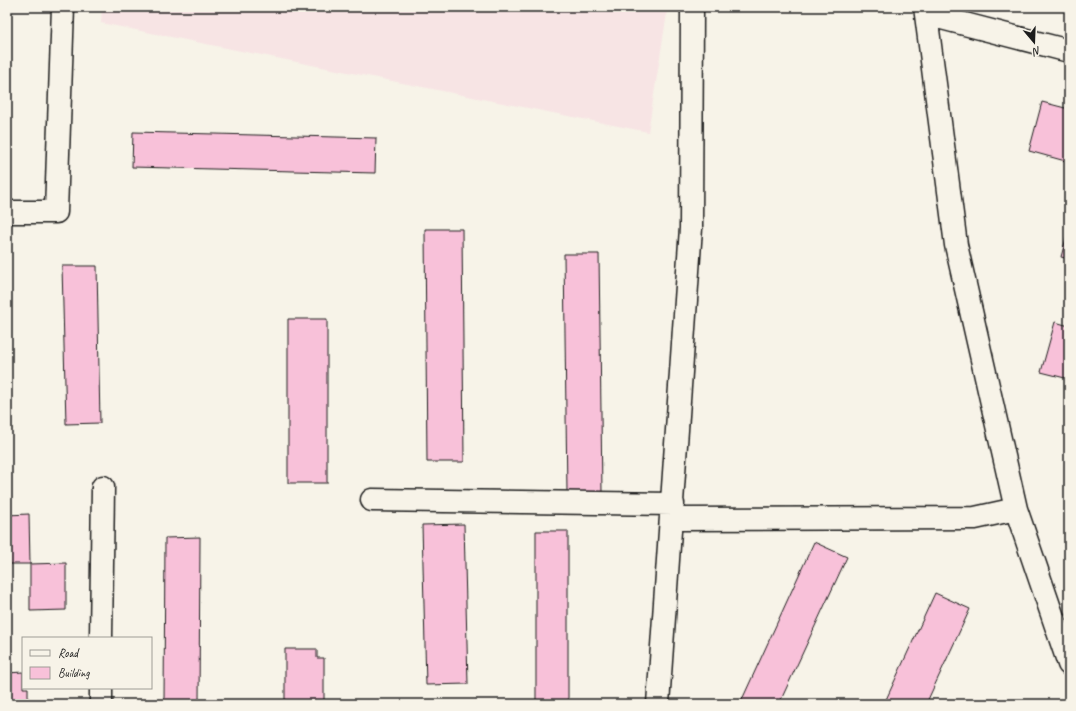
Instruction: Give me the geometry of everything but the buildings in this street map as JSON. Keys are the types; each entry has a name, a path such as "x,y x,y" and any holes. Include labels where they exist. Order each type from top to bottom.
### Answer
{"street":[{"path":"7,212 56,212 63,7"},
{"path":"658,704 691,228 692,7"},
{"path":"1069,51 926,10 956,245 1016,509 1069,664"},
{"path":"101,637 103,487"},
{"path":"372,500 672,512 976,518 1016,509"},
{"path":"101,689 101,704"}],"shaded area":[{"path":"102,7 668,7 648,132 101,23"}]}
